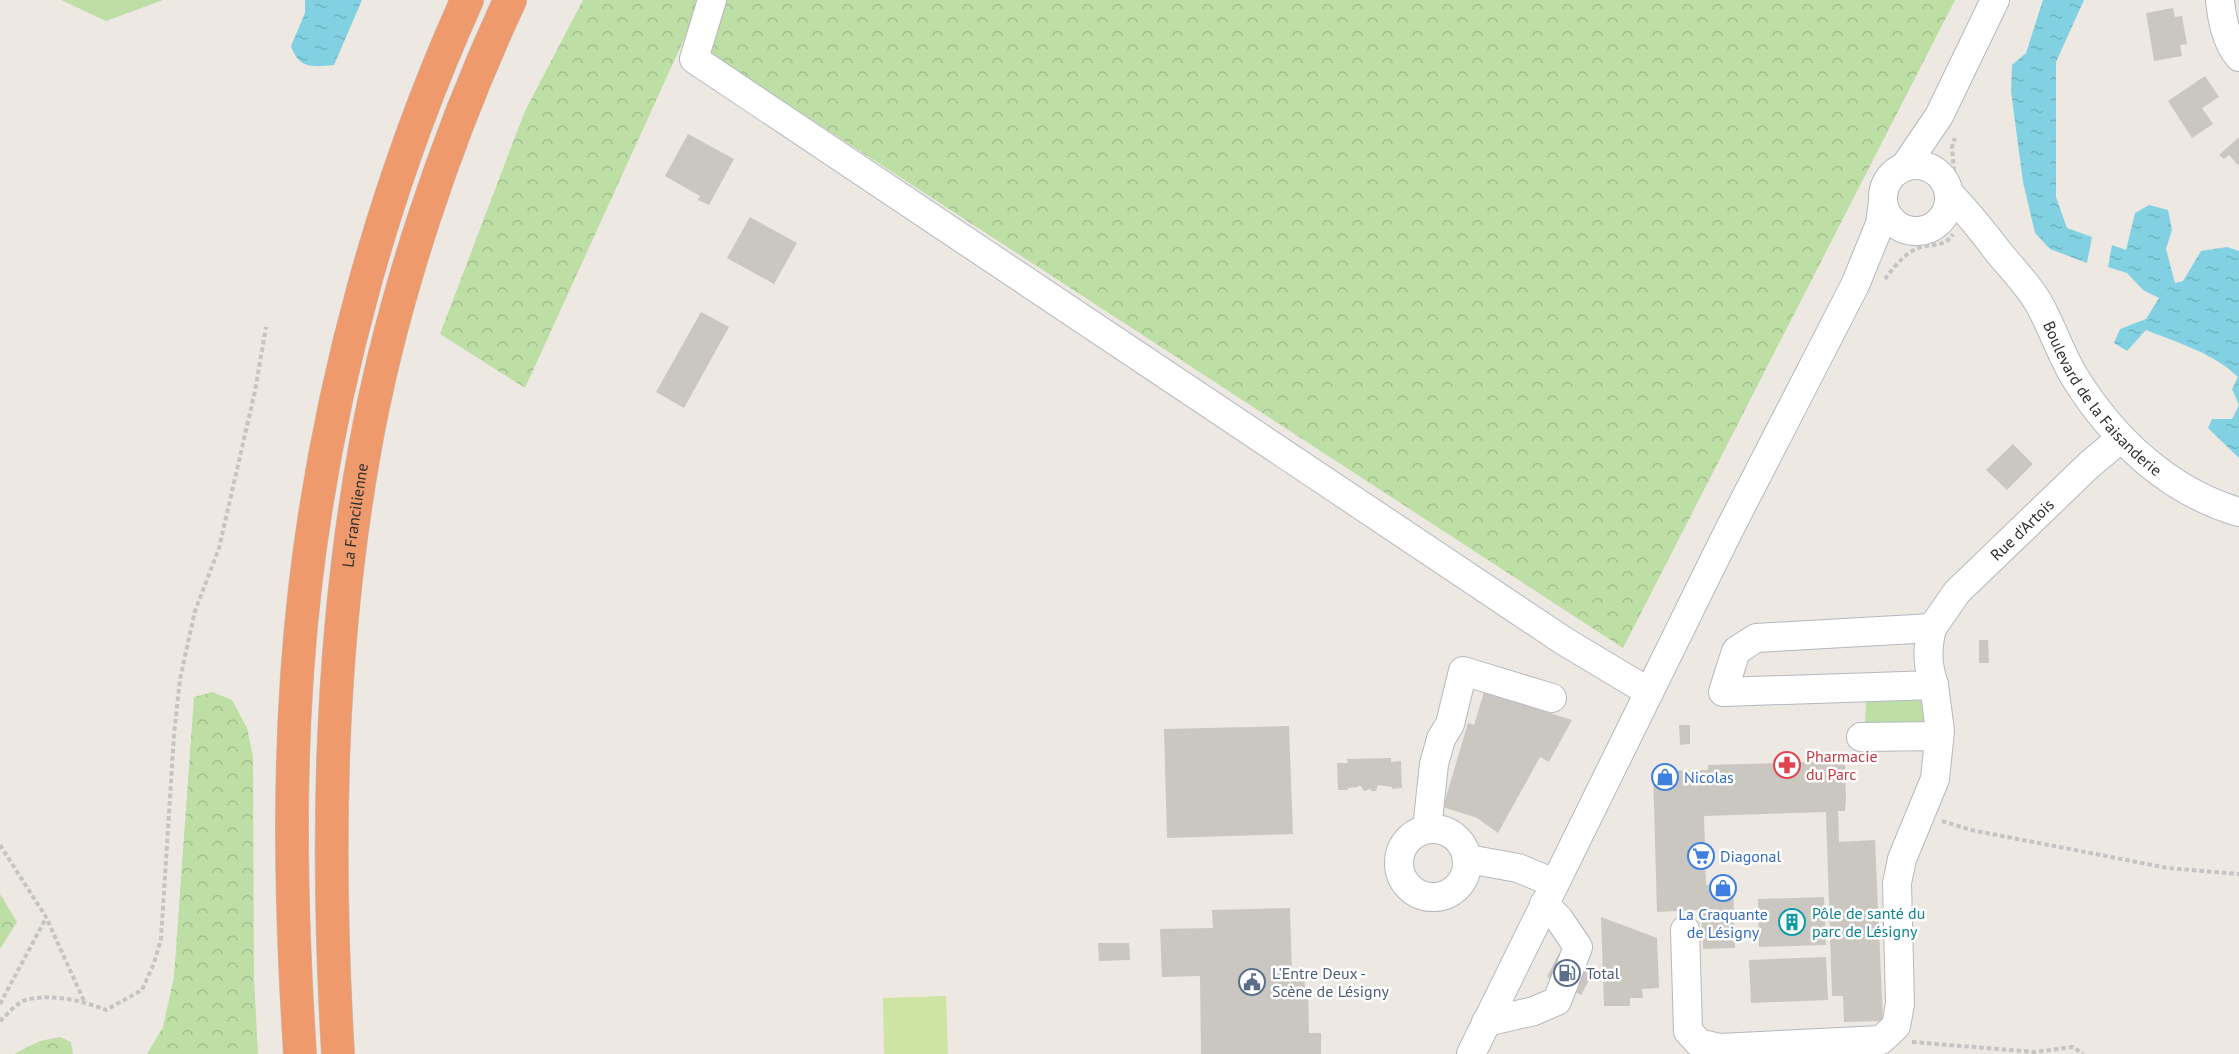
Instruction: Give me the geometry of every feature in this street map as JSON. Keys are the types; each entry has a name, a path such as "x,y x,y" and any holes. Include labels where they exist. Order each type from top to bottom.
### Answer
{"highway":[{"path":"300,1054 294,933 292,783 305,591 315,514 328,437 356,316 390,200 447,42 467,0"},
{"name":"La Francilienne","path":"338,1054 332,891 334,720 344,596 365,447 392,328 427,212 483,58 510,0"}],"street":[{"path":"712,0 694,59 1564,641 1649,692"},
{"path":"1470,1054 1727,534 1855,285 1880,224 1883,191 1888,180 1905,166 1939,116 1995,0"},
{"path":"2220,0 2223,24 2234,51 2239,57"},
{"path":"1855,285 1877,257 1893,243 1923,229 1946,211 1938,140 1939,116"},
{"path":"1905,166 1924,165 1944,184"},
{"name":"Boulevard de la Faisanderie","path":"1944,184 2018,273 2039,303 2073,374 2098,412 2120,439 2176,484 2215,505 2239,512"},
{"path":"1882,202 1892,222 1901,228 1923,229"},
{"name":"Boulevard de la Faisanderie","path":"1923,229 1955,231 1996,249"},
{"name":"Rue d'Artois","path":"1932,628 1957,592 2089,465 2120,439"},
{"path":"1685,930 1688,1031 1699,1043 1720,1048 1881,1040 1896,1026 1900,1004 1897,883 1902,859 1935,779 1939,736 1934,685 1928,668 1927,648 1932,628 1756,638 1736,651 1723,692 1934,685"},
{"path":"1427,829 1434,764 1442,739 1450,724 1463,671 1552,698"},
{"path":"1861,737 1939,736"},
{"path":"1427,829 1439,829 1458,839 1465,849 1468,860 1467,871 1462,882 1444,896 1421,895 1412,890 1404,881 1400,871 1399,860 1402,849 1417,832 1427,829"},
{"path":"1468,860 1518,868 1549,894 1559,919 1578,947 1557,1001 1534,1011 1486,1022"}],"path":[{"path":"0,1021 24,1000 54,998 84,1002 106,1010 142,990 154,963 161,939 174,735 180,679 195,611 219,548 255,391 266,327"},
{"path":"1920,813 1971,830 2017,839 2169,868 2239,874"},
{"path":"0,845 46,917 84,1002"},
{"path":"0,1004 46,917"},
{"path":"1881,1040 2035,1052 2073,1047 2083,1054"}],"green space":[{"path":"61,0 163,0 106,21"},
{"path":"583,0 1955,0 1623,648 685,37 525,388 440,334 525,111"},
{"path":"212,692 232,700 247,728 253,757 254,979 258,1054 147,1054 163,1027 174,977 194,697"},
{"path":"1921,699 1926,704 1925,722 1919,726 1865,723 1866,701"},
{"path":"0,894 17,922 0,949"},
{"path":"946,996 948,1054 884,1054 883,998"},
{"path":"60,1037 71,1042 73,1054 14,1054 40,1041"}],"water":[{"path":"305,0 362,0 334,65 307,65 294,54 291,46 305,13"},
{"path":"2043,0 2084,0 2056,62 2056,197 2067,228 2092,237 2087,263 2050,249 2035,233 2023,182 2011,91 2012,65 2026,53"},
{"path":"2149,205 2168,210 2172,230 2166,249 2175,283 2183,281 2201,251 2227,247 2239,251 2239,405 2232,389 2238,377 2218,361 2206,355 2146,330 2127,351 2114,343 2120,329 2146,319 2159,298 2143,290 2127,273 2108,267 2112,245 2126,250 2135,213"},
{"path":"2239,405 2239,458 2208,428 2212,419 2232,419"}],"building":[{"path":"2173,8 2175,17 2182,16 2187,44 2180,45 2182,56 2154,61 2146,13"},
{"path":"2205,76 2219,97 2202,108 2213,124 2192,138 2168,101"},
{"path":"688,134 734,159 709,205 698,200 700,196 665,176"},
{"path":"2239,137 2239,166 2229,155 2224,159 2219,155"},
{"path":"750,217 797,243 774,284 727,258"},
{"path":"701,312 729,327 684,408 656,392"},
{"path":"2013,444 2033,464 2007,490 1986,470"},
{"path":"1979,640 1988,640 1989,663 1979,663"},
{"path":"1484,692 1572,720 1549,762 1540,757 1498,833 1477,818 1443,807 1468,723 1474,725"},
{"path":"1679,725 1690,725 1690,744 1680,745"},
{"path":"1289,726 1293,834 1167,838 1164,729"},
{"path":"1391,758 1391,762 1401,761 1402,788 1392,789 1392,787 1378,785 1376,791 1371,791 1371,789 1364,791 1361,786 1338,790 1337,763 1348,763 1347,759"},
{"path":"1845,761 1846,800 1845,811 1838,811 1839,842 1875,840 1883,1021 1844,1022 1843,996 1832,996 1826,812 1704,816 1706,885 1733,885 1735,948 1703,949 1701,910 1657,912 1653,771 1708,770 1708,765"},
{"name":"Pôle de santé du parc de Lésigny","path":"1824,897 1826,945 1759,947 1758,899"},
{"name":"L'Entre Deux - Scène de Lésigny","path":"1290,908 1292,972 1304,972 1305,988 1308,988 1309,1033 1321,1033 1321,1054 1201,1054 1200,976 1162,977 1160,929 1213,928 1212,910"},
{"path":"1601,917 1657,938 1659,988 1642,989 1643,998 1630,998 1630,1006 1604,1006"},
{"path":"1098,943 1129,943 1130,960 1099,961"},
{"path":"1559,953 1594,971 1581,995 1547,977"},
{"path":"1826,957 1828,1000 1751,1003 1749,960"}],"place":[{"name":"Pharmacie du Parc","path":"1787,765"},
{"name":"Nicolas","path":"1665,777"},
{"name":"Diagonal","path":"1701,856"},
{"name":"La Craquante de Lésigny","path":"1723,888"},
{"name":"Pôle de santé du parc de Lésigny","path":"1792,922"},
{"name":"Total","path":"1567,973"},
{"name":"L'Entre Deux - Scène de Lésigny","path":"1252,982"}]}
